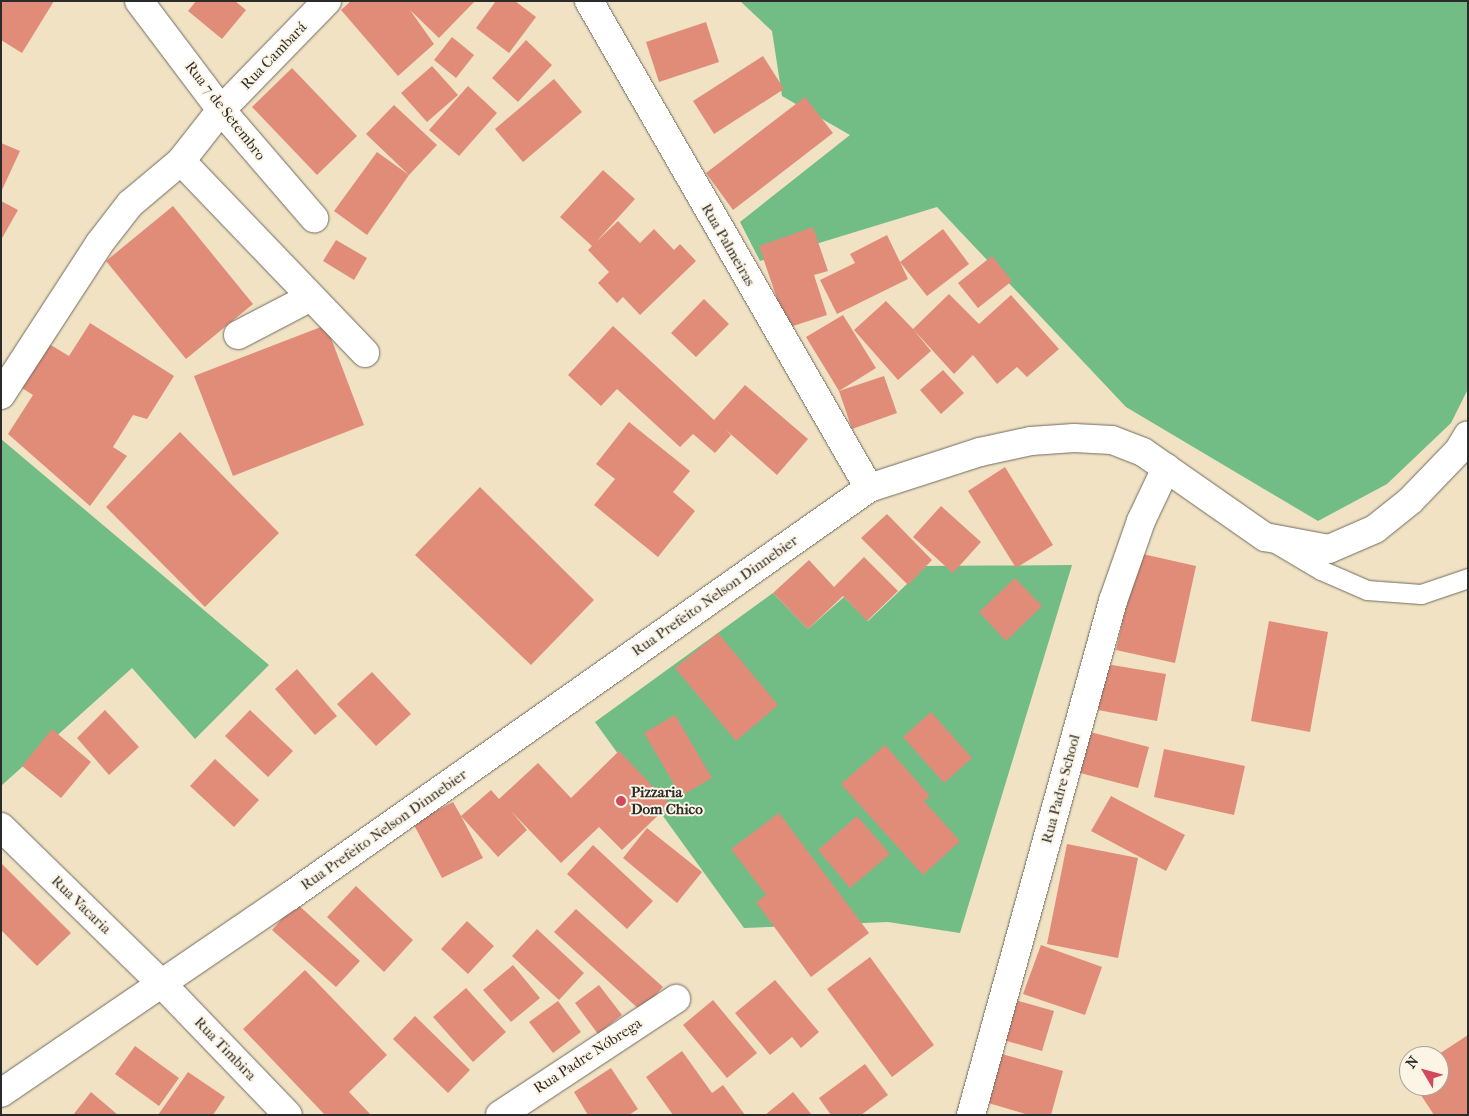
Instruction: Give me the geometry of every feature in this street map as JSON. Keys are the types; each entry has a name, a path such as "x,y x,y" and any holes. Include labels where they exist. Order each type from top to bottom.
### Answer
{"street":[{"name":"Rua 7 de Setembro","path":"140,1 221,110 314,218"},
{"name":"Rua Cambará","path":"1,395 130,204 180,161 221,110 327,1"},
{"name":"Rua Palmeiras","path":"589,1 868,488"},
{"path":"180,161 365,353"},
{"path":"238,335 311,297"},
{"name":"Rua Prefeito Nelson Dinnebier","path":"1,1093 161,984 868,488 980,452 1031,441 1074,438 1112,440 1143,452 1265,537 1329,549 1375,529 1410,500 1459,450 1468,435"},
{"name":"Rua Padre School","path":"971,1115 1113,601 1141,521 1166,468"},
{"name":"Rua Vacaria","path":"1,827 161,984"},
{"name":"Rua Timbira","path":"161,984 288,1115"},
{"name":"Rua Padre Nóbrega","path":"500,1115 676,999"}],"lane":[{"path":"1265,537 1321,570 1367,590 1421,594 1468,578"}],"green space":[{"path":"740,1 1468,1 1468,389 1451,423 1387,484 1318,521 1126,407 937,207 760,261 740,222 850,135 782,96 772,31"},
{"path":"1,439 269,665 195,739 132,668 1,786"},
{"path":"1072,565 960,933 888,922 744,928 595,722 773,593 808,629 844,597 868,621 926,566"}],"building":[{"path":"1,1 54,1 22,53 1,40"},
{"path":"196,1 235,1 246,10 222,39 188,11"},
{"path":"351,1 475,1 439,38 410,10 434,44 398,76 341,10"},
{"path":"496,1 515,1 536,17 509,53 476,28"},
{"path":"706,22 719,62 659,82 646,42"},
{"path":"452,37 474,55 456,78 434,60"},
{"path":"526,40 552,65 518,102 492,78"},
{"path":"763,56 784,89 714,134 693,101"},
{"path":"432,66 458,95 427,122 401,93"},
{"path":"292,68 357,136 317,175 252,107"},
{"path":"554,79 582,112 523,162 495,129"},
{"path":"468,86 497,113 459,156 429,130"},
{"path":"805,97 833,133 733,210 706,173"},
{"path":"394,105 437,145 409,175 366,134"},
{"path":"1,143 20,151 1,192"},
{"path":"377,152 409,175 367,235 334,211"},
{"path":"603,170 635,199 596,242 618,221 640,243 654,229 674,250 680,244 696,261 640,315 623,297 617,303 598,283 609,272 588,250 592,246 560,217"},
{"path":"1,201 18,210 1,240"},
{"path":"173,206 253,304 186,359 106,261"},
{"path":"813,227 828,271 814,275 827,315 787,328 759,246"},
{"path":"943,229 969,264 927,296 900,262"},
{"path":"887,235 908,279 837,314 820,280 855,263 850,254"},
{"path":"336,240 367,258 354,280 323,261"},
{"path":"992,256 1012,281 978,308 958,283"},
{"path":"949,294 979,324 1011,295 1059,349 1027,377 1017,367 997,384 973,355 954,374 913,329"},
{"path":"704,299 729,324 696,357 671,333"},
{"path":"886,301 931,351 898,380 854,330"},
{"path":"843,315 876,368 839,391 806,337"},
{"path":"90,323 174,376 147,419 133,415 113,447 127,456 90,506 8,434 33,395 22,388 49,344 69,356"},
{"path":"326,325 364,425 233,476 194,376"},
{"path":"613,326 714,420 745,385 808,439 777,475 726,430 731,435 715,453 693,434 680,447 617,389 601,406 568,375"},
{"path":"943,370 964,393 941,414 920,390"},
{"path":"884,376 897,413 852,429 839,391"},
{"path":"629,422 690,471 673,492 695,511 658,557 594,505 615,479 596,464"},
{"path":"180,432 279,533 205,607 106,507"},
{"path":"1005,467 1053,545 1016,568 968,491"},
{"path":"480,487 594,600 531,665 415,555"},
{"path":"941,506 981,542 953,573 913,537"},
{"path":"887,514 932,560 908,585 861,538"},
{"path":"1138,553 1196,566 1175,663 1116,650"},
{"path":"864,557 898,591 867,621 843,596 808,629 773,593 809,560 834,587"},
{"path":"1015,578 1042,606 1006,641 979,612"},
{"path":"1269,621 1328,632 1310,732 1251,721"},
{"path":"718,633 778,705 736,741 675,668"},
{"path":"1106,664 1166,674 1157,721 1098,710"},
{"path":"297,669 337,716 315,735 275,689"},
{"path":"372,672 411,714 376,746 337,704"},
{"path":"105,710 139,747 109,775 77,738"},
{"path":"250,710 293,751 268,777 225,736"},
{"path":"931,712 972,758 944,783 903,737"},
{"path":"675,715 712,778 681,796 644,733"},
{"path":"52,729 91,762 61,798 22,766"},
{"path":"1090,732 1149,747 1138,788 1080,773"},
{"path":"885,745 930,796 924,801 960,841 923,875 841,784"},
{"path":"1164,749 1245,766 1234,815 1154,797"},
{"path":"619,751 670,804 622,850 599,827 561,863 511,811 527,830 498,857 461,816 491,790 499,799 538,763 571,798"},
{"path":"215,759 259,800 234,827 190,786"},
{"path":"1111,796 1185,835 1166,871 1091,831"},
{"path":"453,802 483,858 442,878 413,823"},
{"path":"779,813 869,933 811,977 756,902 766,895 731,849"},
{"path":"857,816 890,854 850,888 818,850"},
{"path":"647,828 702,872 677,903 623,858"},
{"path":"1067,844 1138,858 1118,958 1047,944"},
{"path":"593,845 653,901 627,929 567,874"},
{"path":"1,863 71,933 37,966 1,930"},
{"path":"356,886 413,940 384,972 327,917"},
{"path":"296,903 360,961 336,987 272,930"},
{"path":"576,909 663,987 641,1011 554,932"},
{"path":"467,921 494,946 468,974 441,949"},
{"path":"537,929 584,973 559,1000 512,956"},
{"path":"1041,945 1102,967 1085,1015 1023,994"},
{"path":"870,957 934,1045 892,1077 827,989"},
{"path":"513,965 540,998 511,1022 483,990"},
{"path":"305,970 387,1055 349,1092 371,1115 325,1115 243,1029"},
{"path":"775,980 819,1032 801,1048 792,1037 770,1055 735,1013"},
{"path":"599,985 622,1015 598,1034 575,1003"},
{"path":"466,988 506,1032 473,1062 433,1017"},
{"path":"1012,999 1054,1011 1042,1051 1000,1039"},
{"path":"713,1000 757,1053 727,1078 683,1025"},
{"path":"558,1001 581,1032 553,1053 529,1022"},
{"path":"415,1016 470,1070 448,1093 393,1039"},
{"path":"1468,1035 1468,1115 1434,1115 1422,1096 1449,1096 1449,1047"},
{"path":"135,1046 179,1078 159,1106 115,1074"},
{"path":"682,1051 712,1093 723,1085 745,1115 673,1115 646,1077"},
{"path":"998,1053 1063,1071 1051,1115 1029,1115 985,1102"},
{"path":"865,1064 888,1095 861,1115 831,1115 819,1098"},
{"path":"611,1068 638,1109 629,1115 588,1115 574,1092"},
{"path":"188,1072 225,1097 213,1115 158,1115"},
{"path":"91,1092 118,1115 73,1115"},
{"path":"793,1092 812,1115 765,1115"}],"place":[{"name":"Pizzaria Dom Chico","path":"621,801"}]}
